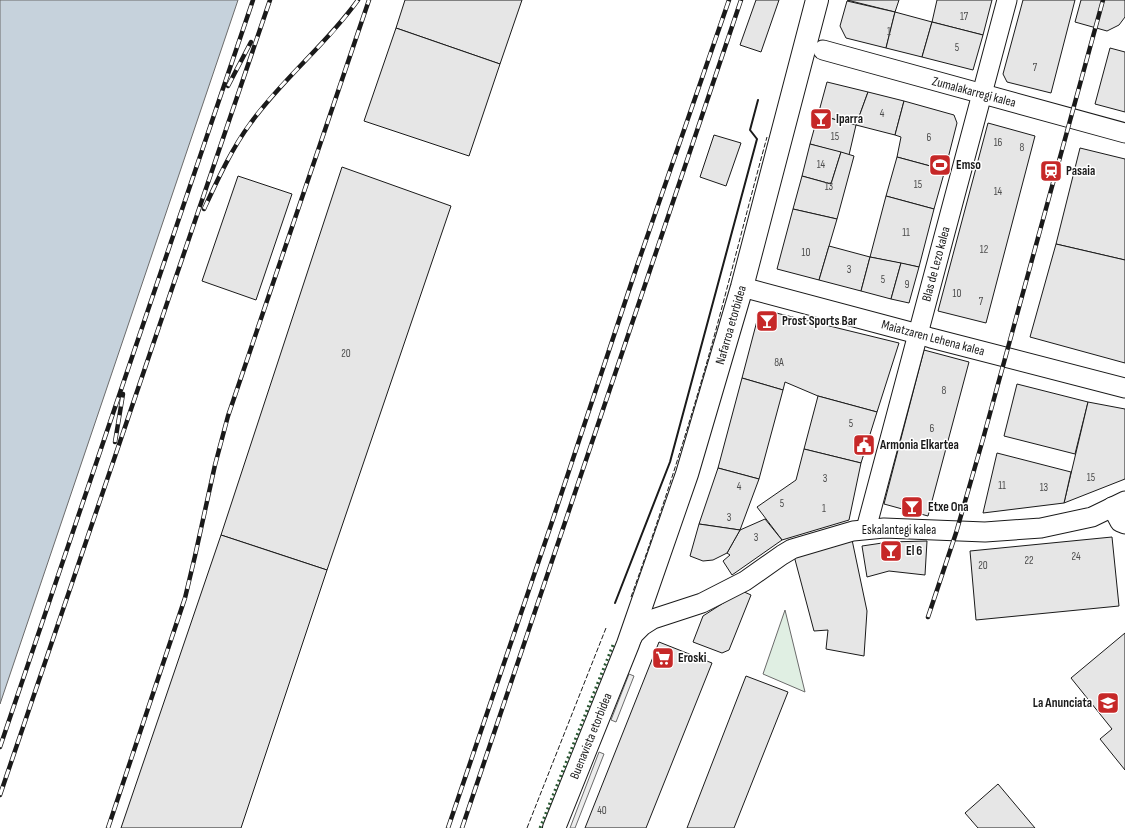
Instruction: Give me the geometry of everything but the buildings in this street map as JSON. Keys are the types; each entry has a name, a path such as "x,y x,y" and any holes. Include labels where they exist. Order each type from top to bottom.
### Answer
{"main road":[{"name":"Nafarroa etorbidea","path":"628,644 687,474 742,287 817,0"},
{"name":"Buenavista etorbidea","path":"554,828 628,644"}],"street":[{"name":"Blas de Lezo kalea","path":"866,529 1007,0"},
{"name":"Zumalakarregi kalea","path":"823,50 1125,133"},
{"name":"Maiatzaren Lehena kalea","path":"742,287 1125,388"},
{"name":"Eskalantegi kalea","path":"628,644 634,634 642,626 653,620 702,603 745,581 792,549 853,531 884,528 985,532 1041,528 1092,517 1118,504"},
{"path":"1118,504 1120,522 1125,524"}],"green space":[{"path":"785,610 805,692 763,674"}],"shaded area":[{"path":"0,0 238,0 0,704"},
{"path":"629,674 634,676 616,722 611,720"},
{"path":"599,752 604,754 575,828 570,828"}],"railway":[{"path":"0,747 253,0"},
{"path":"0,795 270,0"},
{"path":"204,209 243,133 276,92 332,32 358,0"},
{"path":"108,828 185,598 215,465 228,416 369,0"},
{"path":"448,828 637,266 729,0"},
{"path":"462,828 741,0"},
{"path":"928,617 956,533 983,439 1103,0"},
{"path":"228,86 251,42"},
{"path":"115,442 123,394"}],"hedge":[{"path":"540,828 613,645"}],"fence":[{"path":"631,597 684,440 703,376 767,137"},
{"path":"527,828 606,628"}],"wall":[{"path":"615,603 670,462 757,139 750,130 758,100"}],"place":[{"name":"Iparra","path":"821,119"},
{"name":"Emso","path":"940,165"},
{"name":"Pasaia","path":"1051,171"},
{"name":"Prost Sports Bar","path":"767,321"},
{"name":"Armonia Elkartea","path":"864,445"},
{"name":"Etxe Ona","path":"912,507"},
{"name":"El 6","path":"891,551"},
{"name":"Eroski","path":"663,658"},
{"name":"La Anunciata","path":"1108,703"}]}
